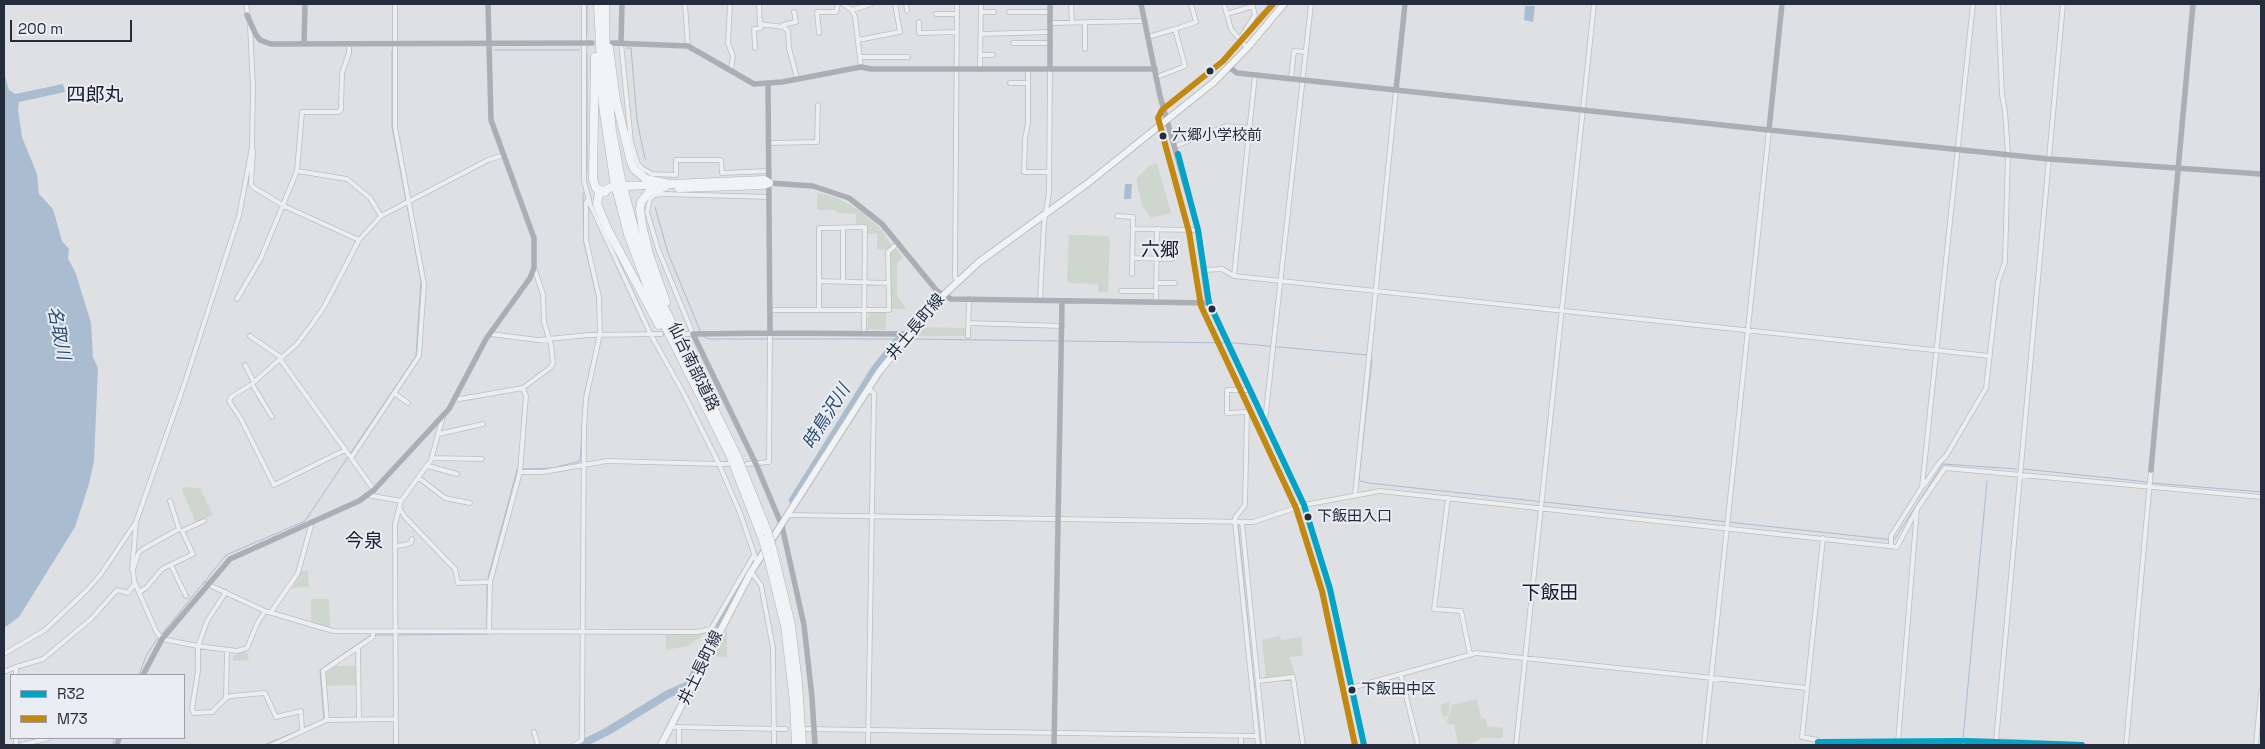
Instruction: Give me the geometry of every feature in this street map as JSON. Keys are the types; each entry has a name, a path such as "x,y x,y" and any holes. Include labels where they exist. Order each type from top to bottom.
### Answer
{"highway":[{"name":"仙台南部道路","path":"598,4 604,115 621,210 635,255 654,304 741,480 765,537"},
{"name":"仙台南部道路","path":"606,4 609,106 621,179 645,261 737,456 771,554 791,625 798,683 807,728 801,745"},
{"path":"606,4 612,73 627,150 634,169 640,175 665,185"},
{"path":"598,30 594,69 593,169 594,184 601,191"},
{"path":"626,188 764,180 769,182"},
{"path":"665,185 649,192 641,202 642,225 681,338"},
{"path":"612,189 601,191 597,195 597,204 608,230 696,390"},
{"name":"仙台南部道路","path":"771,554 785,626 792,687"},
{"path":"791,745 792,687"},
{"path":"792,687 796,745"}],"main road":[{"name":"井土長町線","path":"661,745 702,670 719,631 757,563 868,389 906,337 942,295 958,280 1002,244 1045,216 1088,183 1229,67 1284,4"}],"street":[{"path":"246,4 253,86 251,149 239,216 184,385 136,522 131,567 135,583 156,631 162,639 237,651 247,648 265,611"},
{"path":"304,44 305,4"},
{"path":"395,4 395,127 407,202 424,284 419,356 348,455 274,485 241,419 229,401 231,397 253,383 296,345 324,307 359,240 380,216 407,202 488,160 504,155"},
{"path":"454,400 523,388 551,367 552,354 544,322 543,294 534,268 534,238 491,120 488,4"},
{"path":"584,4 584,181 589,198 650,334 684,394 719,464 740,513 757,563"},
{"path":"622,4 621,43 631,142 638,164 652,174 676,175 676,160 720,160 722,173 769,171"},
{"path":"685,4 688,46"},
{"path":"730,4 728,42 734,56 730,70"},
{"path":"755,48 754,29 761,28 759,4"},
{"path":"820,32 817,12 836,12 838,4"},
{"path":"843,4 852,10 855,17 861,67"},
{"path":"852,10 871,4"},
{"path":"858,40 900,32 895,4"},
{"path":"906,4 907,11"},
{"path":"957,4 955,277 958,280"},
{"path":"980,69 981,4"},
{"path":"1040,300 1045,216 1049,192 1050,4"},
{"path":"1071,4 1072,22"},
{"path":"1141,4 1155,70 1198,230 1209,303 1304,506 1330,589 1364,745"},
{"path":"1148,38 1196,22 1191,4"},
{"path":"1224,4 1231,29 1247,48"},
{"path":"1265,421 1311,4"},
{"path":"1355,495 1405,4"},
{"path":"1516,745 1594,4"},
{"path":"1704,745 1782,4"},
{"path":"1922,487 1973,4"},
{"path":"1892,544 1892,538 1922,487 1938,463 1946,456 1980,402 1986,388 1998,282 2005,262 2008,154 2006,111 2002,95 1998,4"},
{"path":"1992,743 2020,475 2063,4"},
{"path":"2126,745 2193,4"},
{"path":"1227,14 1253,5 1255,15 1240,39"},
{"path":"760,24 781,26 796,22 794,12"},
{"path":"981,12 994,12"},
{"path":"1009,12 1050,12"},
{"path":"936,14 956,14"},
{"path":"247,15 256,34 265,43 349,45 592,43"},
{"path":"1050,22 1145,21"},
{"path":"919,22 919,33 956,32"},
{"path":"1085,22 1085,49"},
{"path":"781,26 788,31 789,48 796,78"},
{"path":"1157,77 1184,66 1174,29"},
{"path":"981,34 1050,32"},
{"path":"612,43 688,46 754,84 861,67 871,69 1155,70"},
{"path":"1013,43 1050,43"},
{"path":"237,299 261,258 297,171 302,112 338,112 342,110 342,73 349,53 349,45"},
{"path":"1291,78 1294,51 1306,52"},
{"path":"980,55 993,55"},
{"path":"860,57 908,57"},
{"path":"1229,67 1237,73 1769,130 2049,159 2261,174"},
{"path":"1028,69 1024,172 1049,172"},
{"path":"1234,276 1256,75"},
{"path":"747,464 769,462 768,83"},
{"path":"1010,83 1028,83"},
{"path":"769,143 817,142 818,104"},
{"path":"1176,146 1226,126 1250,128"},
{"path":"251,149 254,157 252,185 284,206 359,240"},
{"path":"297,171 347,179 370,198 380,216"},
{"path":"769,182 813,186 848,198 871,214 942,295 951,299 1209,303"},
{"path":"769,197 663,194 655,195 650,199 647,212 658,249 699,334 782,526 804,625 807,728 815,745"},
{"path":"574,745 582,740 583,464 586,398 600,334 599,297 586,240 586,204 589,198"},
{"path":"1117,216 1134,217 1132,274"},
{"path":"820,310 819,228 865,227 864,333"},
{"path":"843,228 843,282"},
{"path":"1133,229 1198,230"},
{"path":"1156,302 1158,229"},
{"path":"770,310 888,310 888,252 898,243"},
{"path":"1132,258 1172,259"},
{"path":"144,674 162,639 207,584 234,556 312,522 368,495 374,490 443,416 454,400 478,353 523,289 534,268"},
{"path":"1204,270 1222,269 1234,276 1375,292 1990,356"},
{"path":"820,282 888,283"},
{"path":"1156,283 1175,283"},
{"path":"1121,291 1156,291"},
{"path":"1133,291 1133,302"},
{"path":"968,336 969,299"},
{"path":"1054,745 1062,301"},
{"path":"968,323 1062,326"},
{"path":"681,338 699,334 770,336 864,333 906,337"},
{"path":"490,334 525,339 549,339 600,334 660,334"},
{"path":"250,336 281,359 374,490"},
{"path":"245,365 272,417"},
{"path":"489,632 490,582 520,472 526,396 523,388"},
{"path":"868,389 874,393 868,745"},
{"path":"1251,390 1227,390 1227,412 1247,412 1245,505 1235,518 1239,522 1264,745"},
{"path":"394,393 408,403"},
{"path":"396,745 395,524 401,501 432,458 443,416"},
{"path":"439,434 483,424"},
{"path":"432,458 448,460 482,459"},
{"path":"520,472 542,472 607,461 728,464"},
{"path":"428,466 457,474"},
{"path":"789,515 1254,522 1304,506 1380,491 1728,524 1823,538 1897,546 1917,509 1945,468 2150,484 2261,497"},
{"path":"419,478 445,498 470,503"},
{"path":"368,495 401,501"},
{"path":"1448,498 1434,609 1461,611 1470,654"},
{"path":"133,575 139,552 179,529 170,502"},
{"path":"400,509 404,517 455,568 458,583 490,582"},
{"path":"1901,743 1917,509"},
{"path":"139,592 146,588 162,569 193,554 182,531 204,521"},
{"path":"4,654 45,630 87,590 101,574 136,522"},
{"path":"271,612 298,573 312,522"},
{"path":"1239,522 1258,745"},
{"path":"1823,538 1802,738 1817,740 1818,744 1963,741 1973,743 2082,745"},
{"path":"396,546 404,545 412,539"},
{"path":"711,628 754,555"},
{"path":"171,565 186,596"},
{"path":"752,572 761,585 774,648 774,745"},
{"path":"4,672 43,659 92,619 117,590 128,592 135,583"},
{"path":"207,584 265,611 333,631 697,632 711,628 719,631"},
{"path":"226,592 207,621 198,646 198,671 192,711 212,712 226,698 231,696 265,693 276,717 301,711 302,731"},
{"path":"327,720 323,671 372,637 373,632"},
{"path":"358,647 359,720"},
{"path":"226,698 228,650"},
{"path":"1351,688 1470,654 1807,688"},
{"path":"16,667 16,674"},
{"path":"1401,674 1418,745"},
{"path":"1258,681 1293,677 1303,745"},
{"path":"2256,745 2261,692"},
{"path":"272,745 327,720 396,719"},
{"path":"671,727 786,729"},
{"path":"679,727 679,745"},
{"path":"807,728 1054,734 1257,736"},
{"path":"534,732 538,745"},
{"path":"1241,736 1241,745"},
{"path":"21,745 46,739"}],"shaded area":[{"path":"1157,163 1171,213 1151,218 1142,205 1136,179 1150,165"},
{"path":"817,193 837,198 861,211 882,230 892,246 887,250 877,249 877,234 867,234 866,224 856,224 856,214 837,213 836,210 817,210"},
{"path":"1069,235 1108,236 1110,241 1108,292 1098,292 1098,284 1070,283 1067,280"},
{"path":"894,248 897,249 903,258 897,263 897,296 907,309 890,309 890,253"},
{"path":"869,312 886,312 886,330 867,329"},
{"path":"921,327 966,328 966,336 914,336"},
{"path":"181,488 200,488 213,515 196,523"},
{"path":"301,571 308,571 309,587 292,588"},
{"path":"311,599 329,599 330,628 311,622"},
{"path":"727,629 727,657 714,657"},
{"path":"706,633 688,646 666,650 665,634"},
{"path":"1280,636 1281,640 1301,637 1303,656 1290,657 1295,675 1266,678 1262,640"},
{"path":"247,652 249,660 233,661 233,657 237,653"},
{"path":"336,666 357,666 357,685 327,686 326,672"},
{"path":"1477,699 1481,718 1486,719 1487,726 1503,728 1503,738 1481,738 1473,743 1458,745 1454,724 1448,725 1447,721 1452,705"},
{"path":"1450,702 1448,716 1443,717 1440,705"}],"water":[{"path":"1525,6 1535,6 1533,22 1524,20"},
{"name":"名取川","path":"4,72 9,90 15,94 63,84 65,92 19,102 18,110 22,137 37,174 39,194 53,209 62,241 69,249 68,258 76,274 91,323 93,357 98,368 94,461 89,484 75,527 19,617 4,628"},
{"path":"1125,184 1132,184 1131,199 1124,199"}],"waterway":[{"path":"587,4 587,35"},
{"path":"1256,21 1260,14 1275,4"},
{"path":"627,48 631,48 637,120 645,159"},
{"path":"392,50 392,126 406,200"},
{"path":"495,50 579,50"},
{"path":"587,54 587,171"},
{"path":"583,193 584,243 597,298 598,323"},
{"path":"350,454 416,356 421,281 407,204"},
{"path":"655,207 668,253 701,333"},
{"path":"703,336 709,339 768,339"},
{"path":"772,339 903,339"},
{"name":"時鳥沢川","path":"793,500 875,369 899,339"},
{"path":"909,339 1060,341"},
{"path":"1064,341 1235,343 1367,355"},
{"path":"522,469 553,468 580,461 585,392 595,348"},
{"path":"1371,355 1359,477 1360,481 1369,483 1894,540 1943,464 2017,469"},
{"path":"162,634 226,555 305,521 348,457"},
{"path":"2024,469 2148,482"},
{"path":"488,578 517,470"},
{"path":"1963,739 1987,481"},
{"path":"2152,483 2261,492"},
{"path":"1238,523 1260,745"},
{"name":"時鳥沢川","path":"716,626 752,564"},
{"path":"487,586 487,629"},
{"name":"時鳥沢川","path":"580,745 608,731 668,694 689,685 713,633"},
{"path":"399,635 487,634"},
{"path":"324,720 320,670 371,635"},
{"path":"375,635 393,635"},
{"path":"139,674 146,656 157,639"},
{"path":"304,728 318,722"},
{"path":"264,745 300,730"},
{"path":"113,745 114,739"}],"transit line":[{"name":"M73","path":"1273,4 1223,61 1162,110 1158,118 1189,232 1201,306 1296,508 1322,591 1355,745"},
{"name":"R32","path":"1178,154 1198,230 1209,303 1304,505 1330,589 1364,745"},
{"name":"R32","path":"1818,745 1818,742 1961,741"},
{"name":"R32","path":"1965,741 2082,745"}],"place":[{"name":"六郷小学校前","path":"1163,136"},
{"name":"下飯田入口","path":"1308,517"},
{"name":"下飯田中区","path":"1352,690"}],"district":[{"name":"四郎丸","path":"95,96"},
{"name":"六郷","path":"1160,251"},
{"name":"今泉","path":"364,542"},
{"name":"下飯田","path":"1550,594"}]}
